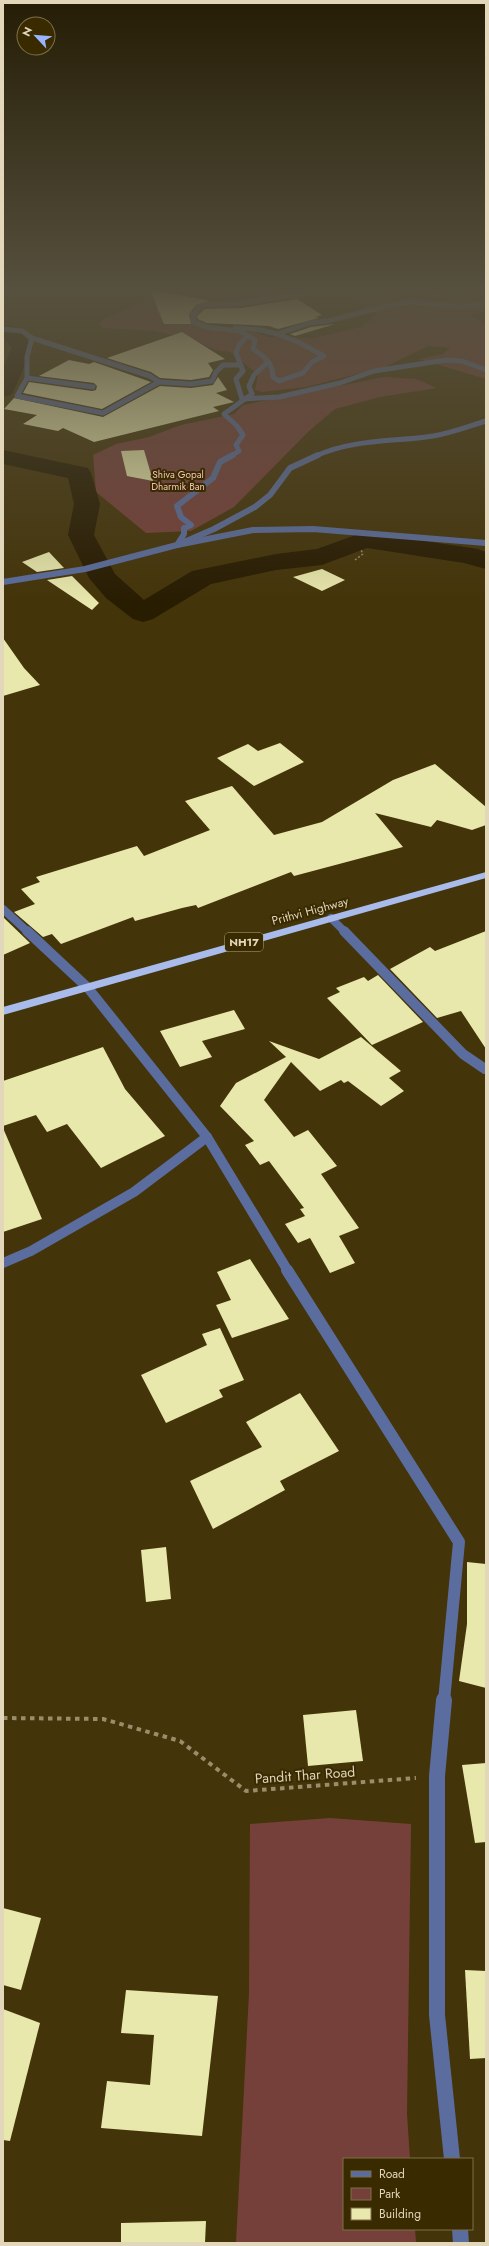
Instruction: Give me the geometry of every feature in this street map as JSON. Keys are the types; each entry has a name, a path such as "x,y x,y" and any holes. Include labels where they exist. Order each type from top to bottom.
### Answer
{"highway":[{"name":"Prithvi Highway","path":"3,1011 486,874"}],"street":[{"path":"18,395 17,396 103,413 136,395"},
{"path":"240,395 247,399 279,397 289,395"},
{"path":"177,545 184,534 184,528 191,525 182,520 178,513 177,506 213,478 220,462 239,451 236,446 242,435 237,426 224,414 230,407 247,399 251,395"},
{"path":"177,545 214,529 255,506 270,495 290,468 326,451 365,443 434,436 486,420"},
{"path":"3,582 16,582 85,569 177,545 253,530 313,529 486,544"},
{"path":"3,909 88,988 207,1137 314,1314 460,1542 437,1776 437,2015 452,2158"},
{"path":"331,918 463,1054 485,1069"},
{"path":"3,1262 31,1251 134,1192 207,1137"},
{"path":"460,2230 461,2243"}],"path":[{"path":"355,560 363,554 360,549"},
{"name":"Pandit Thar Road","path":"3,1718 103,1719 180,1741 246,1791 437,1776"}],"green space":[{"name":"Shiva Gopal Dharmik Ban","path":"294,395 394,395 335,409 309,431 234,507 191,531 146,533 96,492 93,455 116,444 149,437 181,425 234,414 243,405"},
{"path":"330,1818 411,1824 407,2114 410,2158 343,2158 343,2230 415,2230 416,2243 236,2243 249,1993 250,1824"}],"building":[{"path":"32,395 128,395 102,409"},
{"path":"144,395 220,395 234,402 213,407 219,411 94,442 63,428 58,431 23,424 37,415 4,409 14,398 103,417"},
{"path":"144,450 153,481 127,476 121,451"},
{"path":"49,552 64,568 37,572 22,562"},
{"path":"322,569 345,580 322,591 293,577"},
{"path":"72,576 99,603 92,610 47,580"},
{"path":"3,638 24,668 40,685 3,696"},
{"path":"280,743 304,762 254,786 217,758 248,744 258,751"},
{"path":"435,764 486,807 486,825 472,830 437,820 431,827 375,813 403,847 294,876 291,872 198,908 196,905 135,921 133,917 61,944 52,934 43,937 14,912 35,904 21,889 40,882 36,877 137,846 144,856 210,830 185,801 232,786 274,835 322,822 393,780"},
{"path":"3,917 30,943 3,955"},
{"path":"486,931 486,1049 461,1011 437,1018 390,969 430,947 435,951"},
{"path":"378,975 423,1022 372,1045 327,998 340,992 336,988 364,977 368,981"},
{"path":"234,1010 245,1029 202,1041 212,1057 180,1067 160,1031"},
{"path":"361,1037 401,1071 389,1078 404,1091 381,1106 348,1081 344,1083 341,1080 320,1091 291,1062 264,1100 294,1137 308,1130 337,1166 321,1174 359,1228 339,1236 355,1263 330,1273 310,1238 298,1243 285,1224 305,1216 300,1209 304,1208 269,1161 260,1165 245,1145 254,1141 220,1106 236,1083 286,1057 269,1041 319,1059"},
{"path":"103,1047 125,1089 165,1136 101,1168 67,1124 47,1132 36,1115 3,1126 3,1081"},
{"path":"3,1128 42,1219 3,1232"},
{"path":"250,1259 289,1319 232,1338 216,1305 231,1300 217,1272"},
{"path":"220,1328 244,1380 219,1390 223,1397 166,1423 141,1375 207,1345 202,1334"},
{"path":"300,1393 339,1451 280,1481 285,1490 213,1529 190,1481 262,1447 246,1422"},
{"path":"166,1547 171,1599 146,1602 141,1550"},
{"path":"467,1562 486,1564 486,1688 459,1681 467,1624"},
{"path":"356,1710 363,1761 308,1766 303,1715"},
{"path":"486,1763 486,1842 475,1843 462,1765"},
{"path":"3,1908 41,1918 21,1990 3,1985"},
{"path":"465,1970 486,1971 486,2058 470,2059"},
{"path":"126,1990 218,1996 202,2136 101,2128 107,2081 150,2085 154,2035 121,2033"},
{"path":"3,2009 40,2023 10,2141 3,2140"},
{"path":"206,2221 205,2243 121,2243 121,2223"}],"waterway":[{"path":"3,457 79,473 87,504 81,535 103,578 116,592 143,613 202,577 276,562 322,557 364,540 468,555 486,561"}]}
